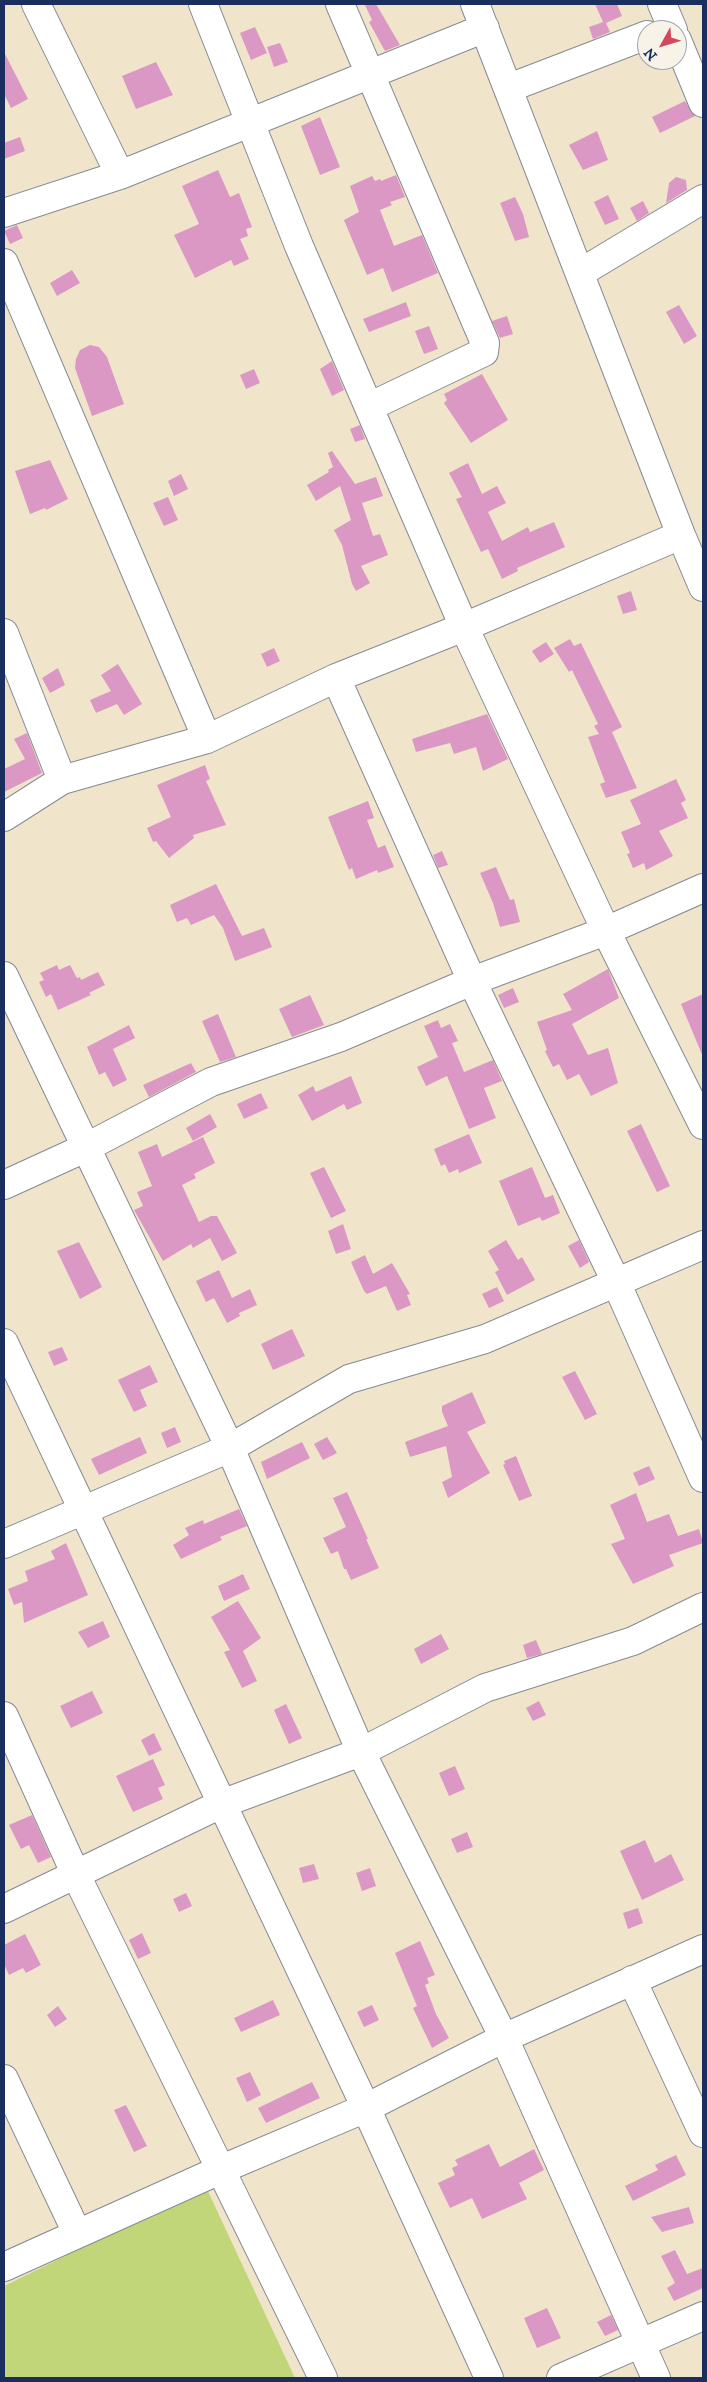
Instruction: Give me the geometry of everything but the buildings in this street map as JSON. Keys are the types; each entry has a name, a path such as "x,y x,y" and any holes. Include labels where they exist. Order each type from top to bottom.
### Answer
{"street":[{"path":"36,4 120,175"},
{"path":"202,4 300,246 464,627 606,931 703,1125"},
{"path":"340,4 485,343 484,352 468,362 369,407"},
{"path":"4,213 120,175 370,73 480,16 510,88 680,535 703,587"},
{"path":"510,88 637,38"},
{"path":"686,70 703,103"},
{"path":"580,273 703,199"},
{"path":"4,263 207,739"},
{"path":"4,817 62,780 207,739 336,678 464,627 680,535"},
{"path":"4,633 62,780"},
{"path":"336,678 472,981 616,1282 703,1478"},
{"path":"4,1185 85,1148 210,1082 341,1037 472,981 606,931 703,888"},
{"path":"4,976 230,1448 361,1752 504,2038 656,2378"},
{"path":"4,1544 230,1448 350,1380 485,1339 703,1244"},
{"path":"4,1343 366,2108 489,2378"},
{"path":"4,1909 222,1804 361,1752 485,1688 633,1641 703,1607"},
{"path":"4,1716 76,1875 323,2378"},
{"path":"4,2267 222,2169 366,2108 504,2038 703,1949"},
{"path":"632,1980 703,2133"},
{"path":"4,2078 77,2233"},
{"path":"561,2378 703,2316"}],"green space":[{"path":"206,2187 295,2378 4,2378 4,2286"}]}
